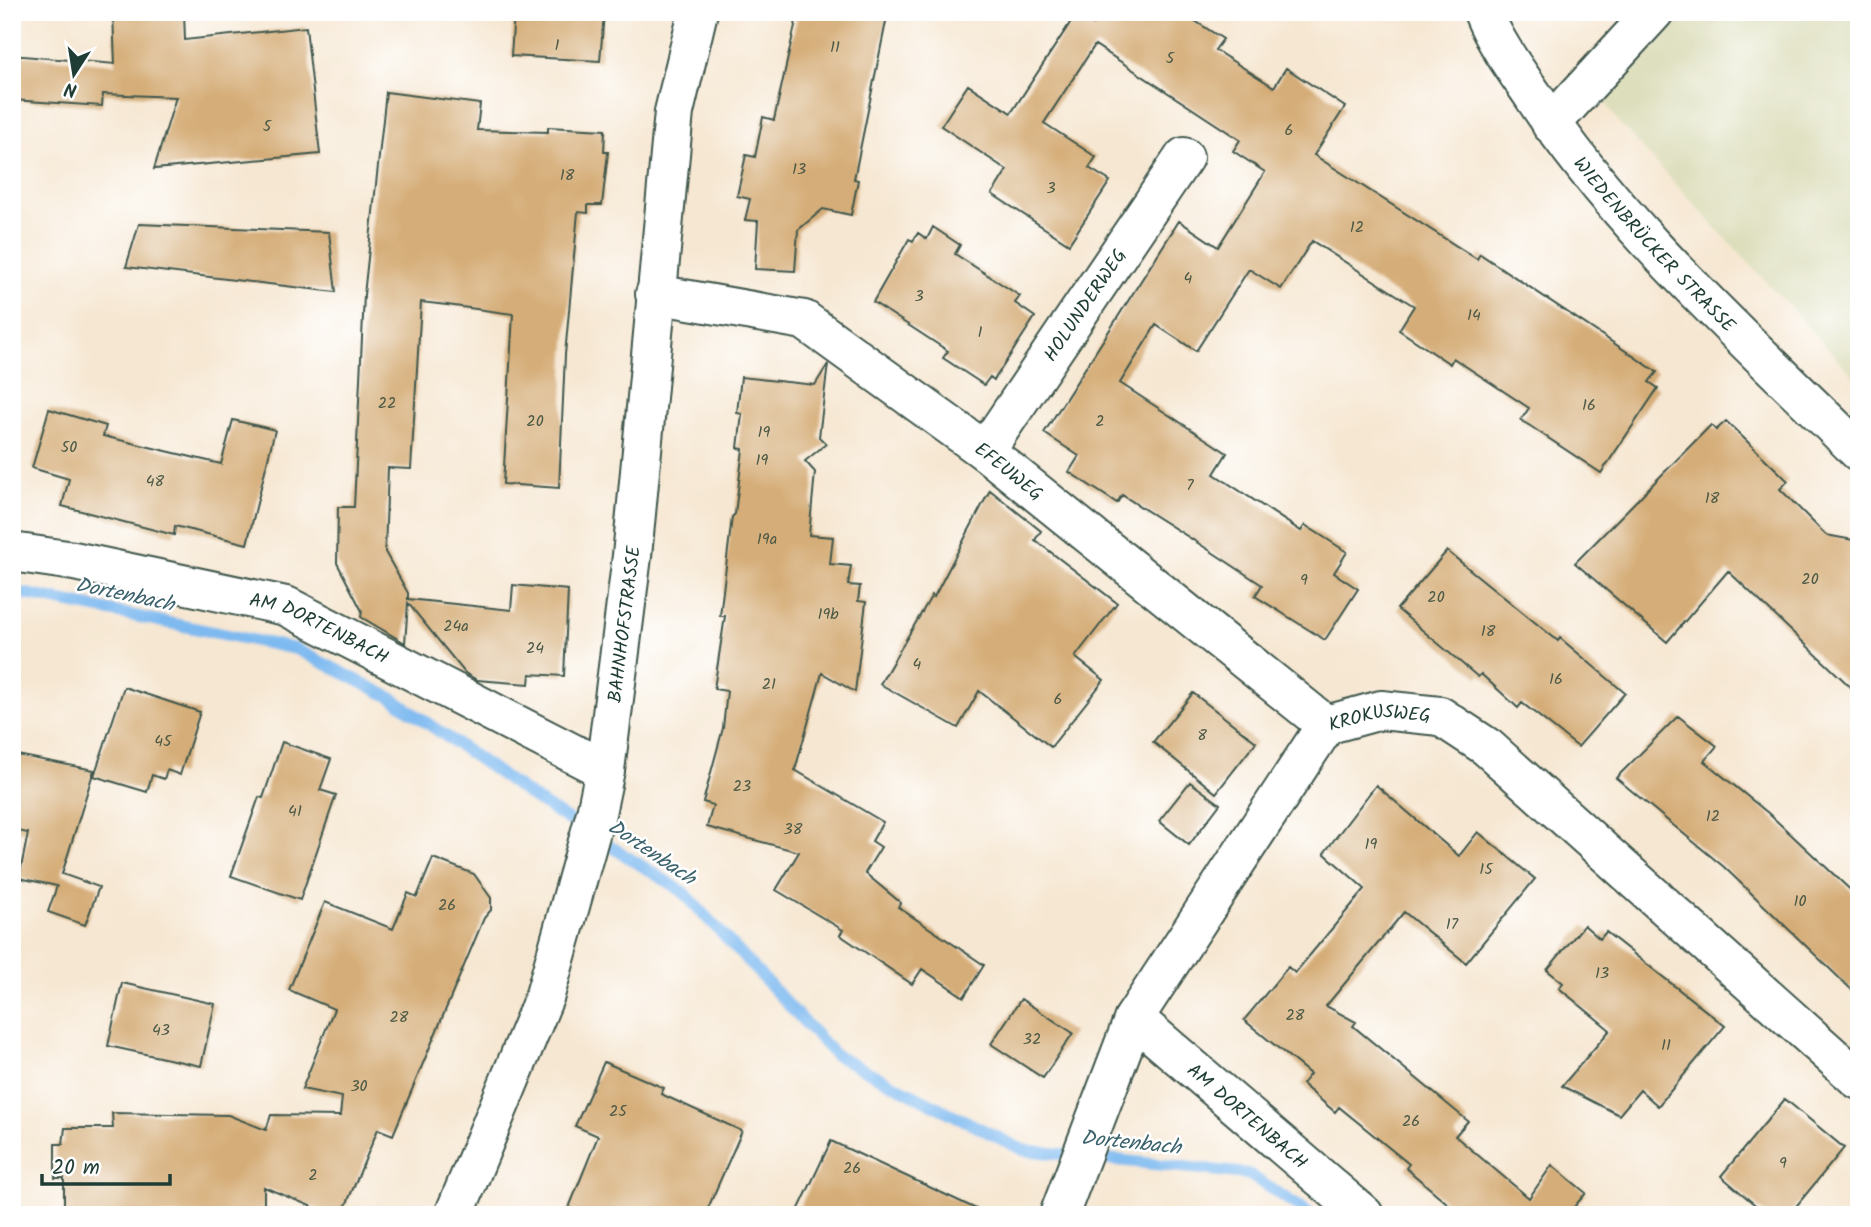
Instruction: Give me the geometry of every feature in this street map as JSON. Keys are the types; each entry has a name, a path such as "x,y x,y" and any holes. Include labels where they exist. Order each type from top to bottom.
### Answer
{"street":[{"name":"BAHNHOFSTRASSE","path":"454,1215 545,995 586,857 605,770 632,556 674,112 698,12"},
{"name":"WIEDENBRÜCKER STRASSE","path":"1483,12 1491,32 1551,124 1626,219 1859,452"},
{"path":"1551,124 1654,12"},
{"name":"HOLUNDERWEG","path":"985,451 1184,158"},
{"name":"EFEUWEG","path":"655,294 804,320 985,451 1326,725"},
{"name":"AM DORTENBACH","path":"12,552 74,561 286,606 605,770"},
{"name":"KROKUSWEG","path":"1065,1198 1134,1018 1326,725 1381,710 1440,716 1487,747 1859,1080"},
{"name":"AM DORTENBACH","path":"1134,1018 1364,1215"}],"shaded area":[{"path":"1678,12 1859,12 1859,382 1620,124 1605,102"}],"building":[{"path":"113,12 184,12 185,40 306,27 320,154 154,169 176,97 103,94 102,106 12,100 12,55 115,64"},
{"path":"514,12 604,13 600,61 511,56"},
{"path":"798,12 888,12 854,179 858,180 851,215 823,209 798,230 795,271 755,269 758,221 745,220 750,199 737,196 746,155 755,157 763,117 774,120"},
{"path":"1102,12 1181,12 1223,39 1215,50 1274,87 1286,68 1345,107 1314,155 1477,259 1480,254 1657,372 1649,382 1658,388 1601,473 1521,420 1529,408 1453,358 1450,364 1399,330 1414,306 1312,241 1281,289 1249,269 1196,351 1156,325 1120,383 1227,453 1214,474 1301,531 1305,525 1347,552 1334,573 1358,589 1325,640 1255,596 1262,585 1209,550 1122,495 1117,503 1069,472 1079,456 1044,433 1179,221 1218,247 1265,172 1233,151 1240,140 1095,45 1044,123 1096,157 1089,168 1110,181 1069,244 992,194 1007,170 941,126 968,85 1011,113 1076,14 1093,25"},
{"path":"386,92 480,104 477,130 548,132 548,127 605,130 604,152 608,152 602,205 588,205 588,213 578,212 565,355 559,488 503,484 513,314 447,305 421,302 411,469 388,468 385,552 408,593 408,599 511,610 513,585 568,590 564,676 530,674 529,684 477,680 465,673 408,603 405,643 361,617 362,611 337,563 338,507 354,507 364,295"},
{"path":"139,224 329,232 336,292 126,267"},
{"path":"933,227 960,245 955,254 1020,296 1015,303 1035,317 994,380 990,377 984,385 943,358 948,351 873,302 909,239 913,241 918,233 927,239"},
{"path":"828,364 819,437 826,444 805,461 815,472 809,535 833,537 830,564 851,566 848,585 860,586 858,601 866,602 855,692 822,673 795,770 883,822 872,841 881,847 865,873 901,903 898,907 984,965 964,997 922,969 912,984 840,935 843,930 776,890 799,852 707,827 713,805 703,802 723,728 727,691 714,689 725,616 720,616 743,449 738,448 742,414 737,413 741,377 815,385"},
{"path":"49,409 106,426 103,436 221,464 233,420 275,430 247,544 175,526 174,535 62,506 69,479 32,468"},
{"path":"1726,421 1788,481 1780,489 1826,535 1859,541 1859,695 1728,571 1667,642 1575,563 1711,425 1716,430"},
{"path":"990,490 1041,531 1035,540 1117,603 1075,657 1104,680 1051,747 979,691 958,728 880,684 932,595 934,597"},
{"path":"1447,551 1558,641 1560,638 1625,693 1578,747 1522,703 1518,708 1481,674 1478,677 1397,609"},
{"path":"124,687 200,712 180,775 167,770 164,779 152,775 147,792 94,776"},
{"path":"1193,693 1256,742 1216,793 1153,742"},
{"path":"1678,716 1717,746 1704,761 1768,813 1859,898 1859,997 1724,867 1616,778"},
{"path":"282,742 331,759 320,790 336,795 300,900 231,876 259,797 263,798"},
{"path":"12,754 94,770 62,874 99,887 85,925 48,912 57,886 19,878 28,833 12,830"},
{"path":"1190,782 1220,804 1189,845 1159,821"},
{"path":"1376,785 1459,856 1478,832 1535,879 1466,963 1404,912 1326,1006 1356,1022 1353,1026 1468,1121 1455,1136 1529,1198 1552,1165 1586,1193 1567,1215 1461,1215 1406,1168 1409,1164 1339,1107 1335,1112 1302,1084 1310,1074 1244,1020 1288,967 1295,973 1365,889 1324,853"},
{"path":"433,858 474,874 491,898 491,910 484,918 393,1135 378,1129 342,1215 332,1215 264,1187 264,1215 64,1215 64,1178 55,1178 55,1144 63,1144 65,1128 113,1128 112,1113 228,1115 266,1130 271,1115 340,1116 342,1097 302,1089 334,1009 289,990 325,902 393,929 408,893 417,897"},
{"path":"1584,925 1600,939 1606,932 1725,1026 1658,1106 1640,1090 1619,1115 1562,1086 1610,1030 1559,988 1563,983 1547,970"},
{"path":"122,983 215,1004 201,1066 108,1046"},
{"path":"1021,999 1073,1033 1043,1078 991,1044"},
{"path":"604,1062 664,1088 661,1094 742,1131 705,1215 566,1215 598,1136 575,1126"},
{"path":"1785,1099 1844,1148 1789,1215 1767,1215 1721,1176"},
{"path":"831,1141 989,1215 796,1215"}],"waterway":[{"name":"Dortenbach","path":"12,591 296,649 392,698 535,799 682,891 835,1055 1023,1150 1248,1174 1312,1215"}]}
